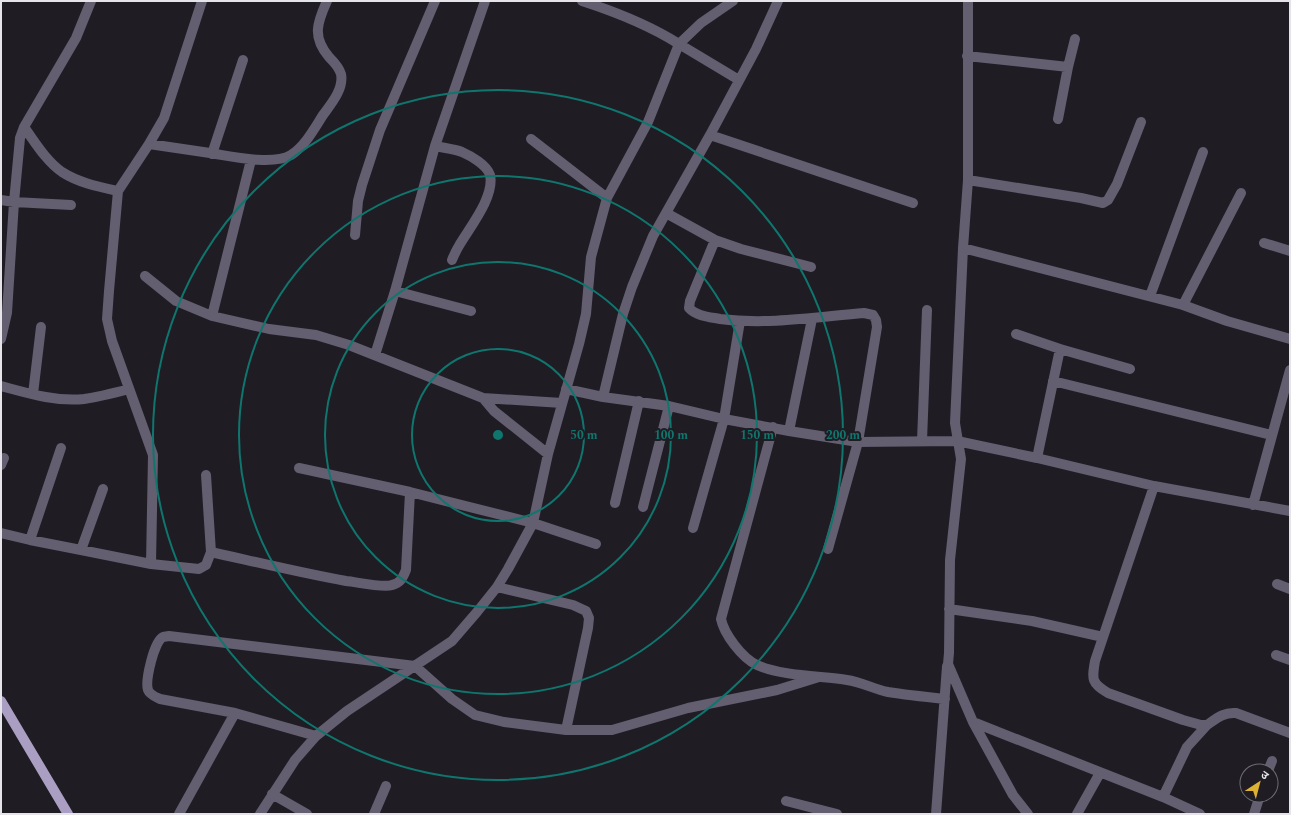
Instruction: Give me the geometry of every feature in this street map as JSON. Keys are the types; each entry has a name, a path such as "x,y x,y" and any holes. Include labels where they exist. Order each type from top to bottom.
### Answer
{"main road":[{"path":"1,701 67,813"}],"street":[{"path":"1,339 7,314 14,202 20,138 24,127 76,38 91,1"},
{"path":"151,564 152,455 112,341 107,319 118,191 149,144 166,112 202,1"},
{"path":"149,144 251,160 282,159 291,155 310,135 340,88 341,75 339,68 322,49 319,42 318,30 327,1"},
{"path":"355,235 359,196 378,137 434,1"},
{"path":"374,355 395,291 435,146 483,1"},
{"path":"582,1 614,11 663,34 739,80"},
{"path":"614,11 617,1"},
{"path":"260,814 295,760 316,736 346,712 452,641 497,587 508,569 533,522 548,454 583,329 586,314 591,257 607,198 648,122 679,44 701,23 733,1"},
{"path":"603,397 623,314 632,287 653,236 756,49 778,1"},
{"path":"936,814 949,653 950,560 961,459 955,423 963,248 968,180 968,1"},
{"path":"1058,119 1075,39"},
{"path":"967,56 1068,67"},
{"path":"212,154 243,60"},
{"path":"968,180 1081,198 1103,203 1108,200 1117,184 1141,122"},
{"path":"24,127 50,161 62,172 96,186 118,191"},
{"path":"710,135 913,203"},
{"path":"531,139 607,198"},
{"path":"435,146 461,152 470,156 488,171 490,177 488,195 484,205 474,224 459,245 452,260"},
{"path":"1150,296 1203,152"},
{"path":"212,316 251,160"},
{"path":"1183,305 1242,193"},
{"path":"1,200 71,205"},
{"path":"666,213 715,240 741,249 811,267"},
{"path":"715,240 690,301 689,308 693,312 710,317 758,322 812,319 864,313 869,313 875,317 876,327 858,442 828,549"},
{"path":"1264,243 1290,251"},
{"path":"963,248 1183,305 1227,321 1290,339"},
{"path":"145,276 176,302 212,316 269,329 316,335 349,345 483,398 562,403"},
{"path":"395,291 471,310"},
{"path":"922,441 927,310"},
{"path":"789,431 812,319"},
{"path":"692,528 724,418 740,321"},
{"path":"33,394 41,327"},
{"path":"1016,334 1060,349 1130,369"},
{"path":"1037,458 1060,349"},
{"path":"1253,505 1290,370"},
{"path":"1053,381 1271,435"},
{"path":"1,386 62,399 82,399 109,394 129,388"},
{"path":"566,389 603,397 669,406 789,431 858,442 957,441 1037,458 1154,486 1290,511"},
{"path":"483,398 494,411 548,454"},
{"path":"616,503 639,401"},
{"path":"643,506 669,406"},
{"path":"773,427 721,619 728,637 750,661 758,666 771,670 855,681 887,692 945,700"},
{"path":"30,540 61,448"},
{"path":"299,468 410,492 533,522 596,544"},
{"path":"1,533 151,564 199,568 206,565 211,552 206,475"},
{"path":"1154,486 1095,661 1092,677 1093,682 1108,693 1183,720 1208,725"},
{"path":"81,550 103,489"},
{"path":"211,552 298,572 358,583 390,586 394,585 401,580 406,570 410,492"},
{"path":"1277,584 1290,589"},
{"path":"497,587 573,605 586,611 589,618 588,628 566,730"},
{"path":"949,609 1032,621 1103,637"},
{"path":"316,736 235,713 160,699 151,694 148,690 148,676 159,641 163,637 169,636 415,666 452,699 475,715 504,722 566,730 612,730 688,708 777,690 819,677"},
{"path":"1276,655 1290,660"},
{"path":"948,664 973,722 1013,795 1028,814"},
{"path":"1163,797 1187,747 1208,725 1223,714 1228,712 1236,713 1290,733"},
{"path":"179,814 235,713"},
{"path":"973,722 1163,797 1200,814"},
{"path":"1077,814 1100,773"},
{"path":"374,814 386,786"},
{"path":"272,794 307,814"},
{"path":"786,801 837,814"},
{"path":"1254,814 1257,803"}]}
